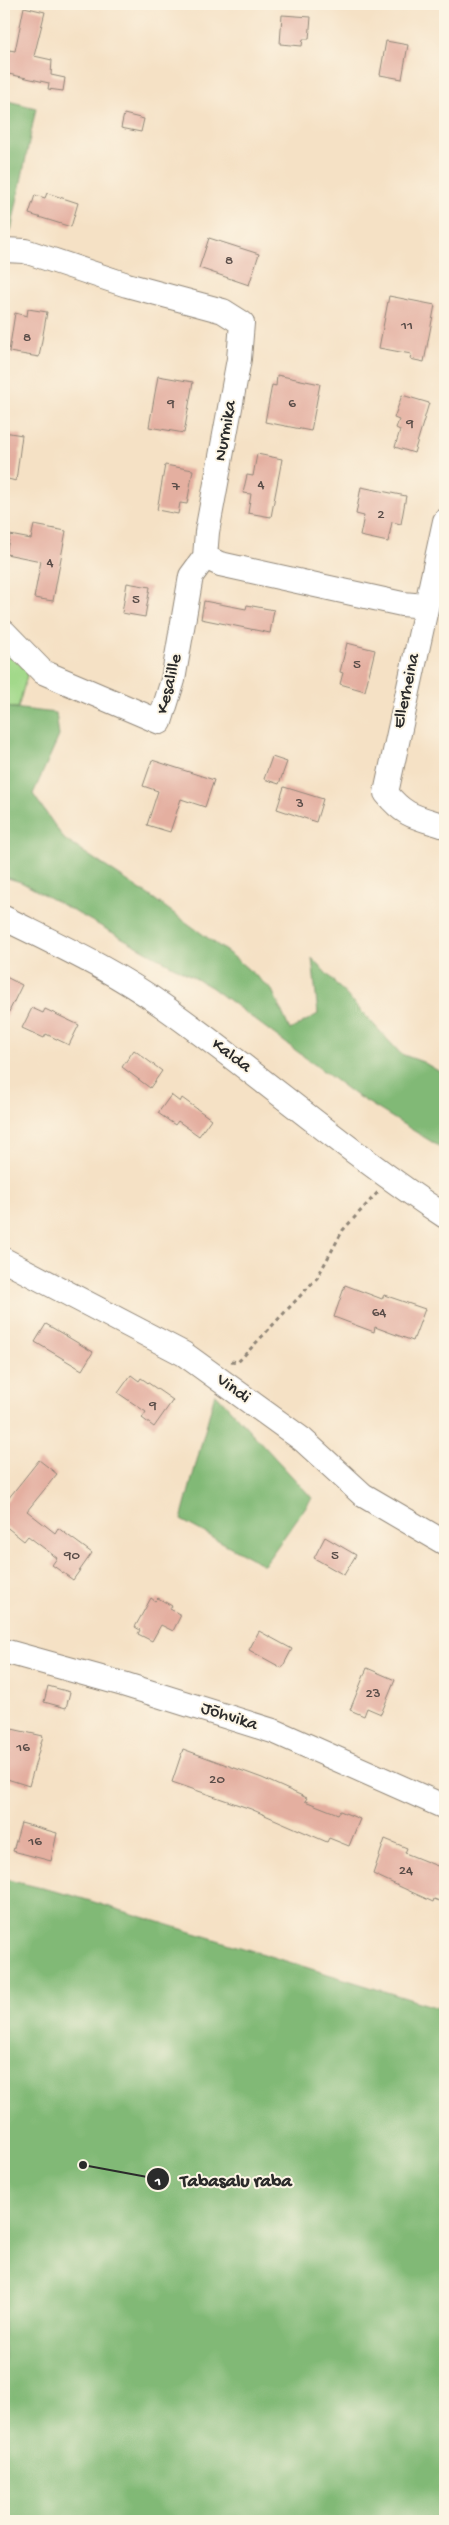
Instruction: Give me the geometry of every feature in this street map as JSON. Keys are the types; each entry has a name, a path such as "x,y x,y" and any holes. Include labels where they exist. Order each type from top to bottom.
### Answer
{"street":[{"name":"Nurmika","path":"6,250 25,251 127,285 223,311 242,323 239,359 207,532 205,557"},
{"name":"Ellerheina","path":"445,521 386,794 398,808 409,815 445,826"},
{"path":"205,557 229,566 402,604 426,606"},
{"name":"Kesalille","path":"4,632 43,672 160,722 173,680 191,576 205,557"},
{"name":"Kalda","path":"4,918 98,965 162,1005 271,1086 388,1179 445,1216"},
{"name":"Vindi","path":"4,1260 184,1354 303,1440 363,1496 445,1543"},
{"name":"Jõhvika","path":"4,1652 123,1684 276,1732 445,1807"}],"path":[{"path":"229,1362 238,1362 317,1278 343,1230 388,1179"}],"green space":[{"path":"4,100 36,108 11,231 4,235"},
{"path":"4,645 28,672 18,708 4,707"},
{"path":"4,707 56,713 59,736 33,794 64,839 150,896 234,957 272,990 290,1030 318,1014 312,958 401,1054 423,1062 445,1075 445,1150 354,1094 211,987 21,882 4,877"},
{"path":"215,1393 312,1498 264,1565 181,1520"},
{"path":"4,1879 71,1895 445,2010 445,2521 4,2521"}],"building":[{"path":"24,7 45,12 34,56 52,60 51,75 65,78 63,91 48,89 49,83 4,73 9,50 15,51"},
{"path":"282,15 311,17 309,39 303,39 302,46 280,44"},
{"path":"386,41 408,45 402,79 380,75"},
{"path":"124,114 144,119 141,132 121,128"},
{"path":"47,193 78,203 71,227 29,214 35,195 45,198"},
{"path":"209,238 259,254 249,285 199,268"},
{"path":"389,296 435,305 424,362 410,359 411,354 379,348"},
{"path":"28,309 47,312 39,357 9,352 15,313 27,316"},
{"path":"277,375 320,384 311,431 265,422 272,385 276,386"},
{"path":"158,376 193,382 184,433 149,427"},
{"path":"402,395 429,403 414,453 395,447 400,430 396,428 399,420 394,418"},
{"path":"4,432 22,435 16,481 4,478"},
{"path":"257,454 282,459 271,517 248,513 251,494 243,493 247,475 253,476"},
{"path":"165,465 193,470 187,504 180,503 178,514 157,510"},
{"path":"361,487 406,496 401,524 392,522 388,542 360,536 364,516 356,514"},
{"path":"34,525 66,531 53,601 34,598 41,561 6,554 10,535 31,539"},
{"path":"127,583 150,587 145,617 122,613"},
{"path":"204,601 246,609 247,605 274,610 270,633 201,619"},
{"path":"347,643 375,650 365,691 340,684 343,673 340,672"},
{"path":"272,757 287,762 279,784 264,779"},
{"path":"152,760 214,780 205,807 181,799 170,832 147,825 158,791 143,786"},
{"path":"284,787 323,799 316,822 277,809"},
{"path":"4,976 22,985 4,1022"},
{"path":"32,1008 43,1013 45,1009 79,1025 69,1045 46,1034 44,1038 22,1028"},
{"path":"134,1050 162,1071 150,1088 122,1067"},
{"path":"171,1095 180,1102 182,1098 211,1119 199,1136 178,1121 175,1125 158,1113"},
{"path":"345,1285 382,1299 384,1295 425,1309 413,1341 375,1327 374,1332 334,1317"},
{"path":"46,1324 93,1352 82,1370 35,1342"},
{"path":"131,1375 139,1381 141,1378 173,1400 154,1427 142,1418 146,1412 118,1393"},
{"path":"39,1460 57,1474 27,1511 55,1533 58,1528 92,1553 73,1580 52,1565 57,1558 28,1536 24,1541 4,1525 4,1504"},
{"path":"325,1537 356,1555 344,1575 314,1558"},
{"path":"151,1598 155,1601 158,1598 172,1606 170,1609 181,1615 173,1631 161,1625 152,1641 138,1634 140,1630 135,1627"},
{"path":"259,1631 292,1649 282,1668 249,1650"},
{"path":"367,1668 395,1680 381,1714 367,1708 364,1716 350,1710"},
{"path":"48,1686 70,1692 66,1708 44,1702"},
{"path":"12,1729 43,1736 29,1786 4,1778 4,1759"},
{"path":"183,1749 262,1778 307,1798 305,1801 338,1814 340,1811 360,1819 349,1846 329,1838 327,1842 251,1809 172,1782"},
{"path":"21,1823 57,1833 51,1861 13,1851"},
{"path":"385,1839 407,1848 405,1853 445,1869 445,1903 434,1899 433,1902 373,1874"}],"place":[{"name":"Tabasalu raba","path":"83,2165"}]}
